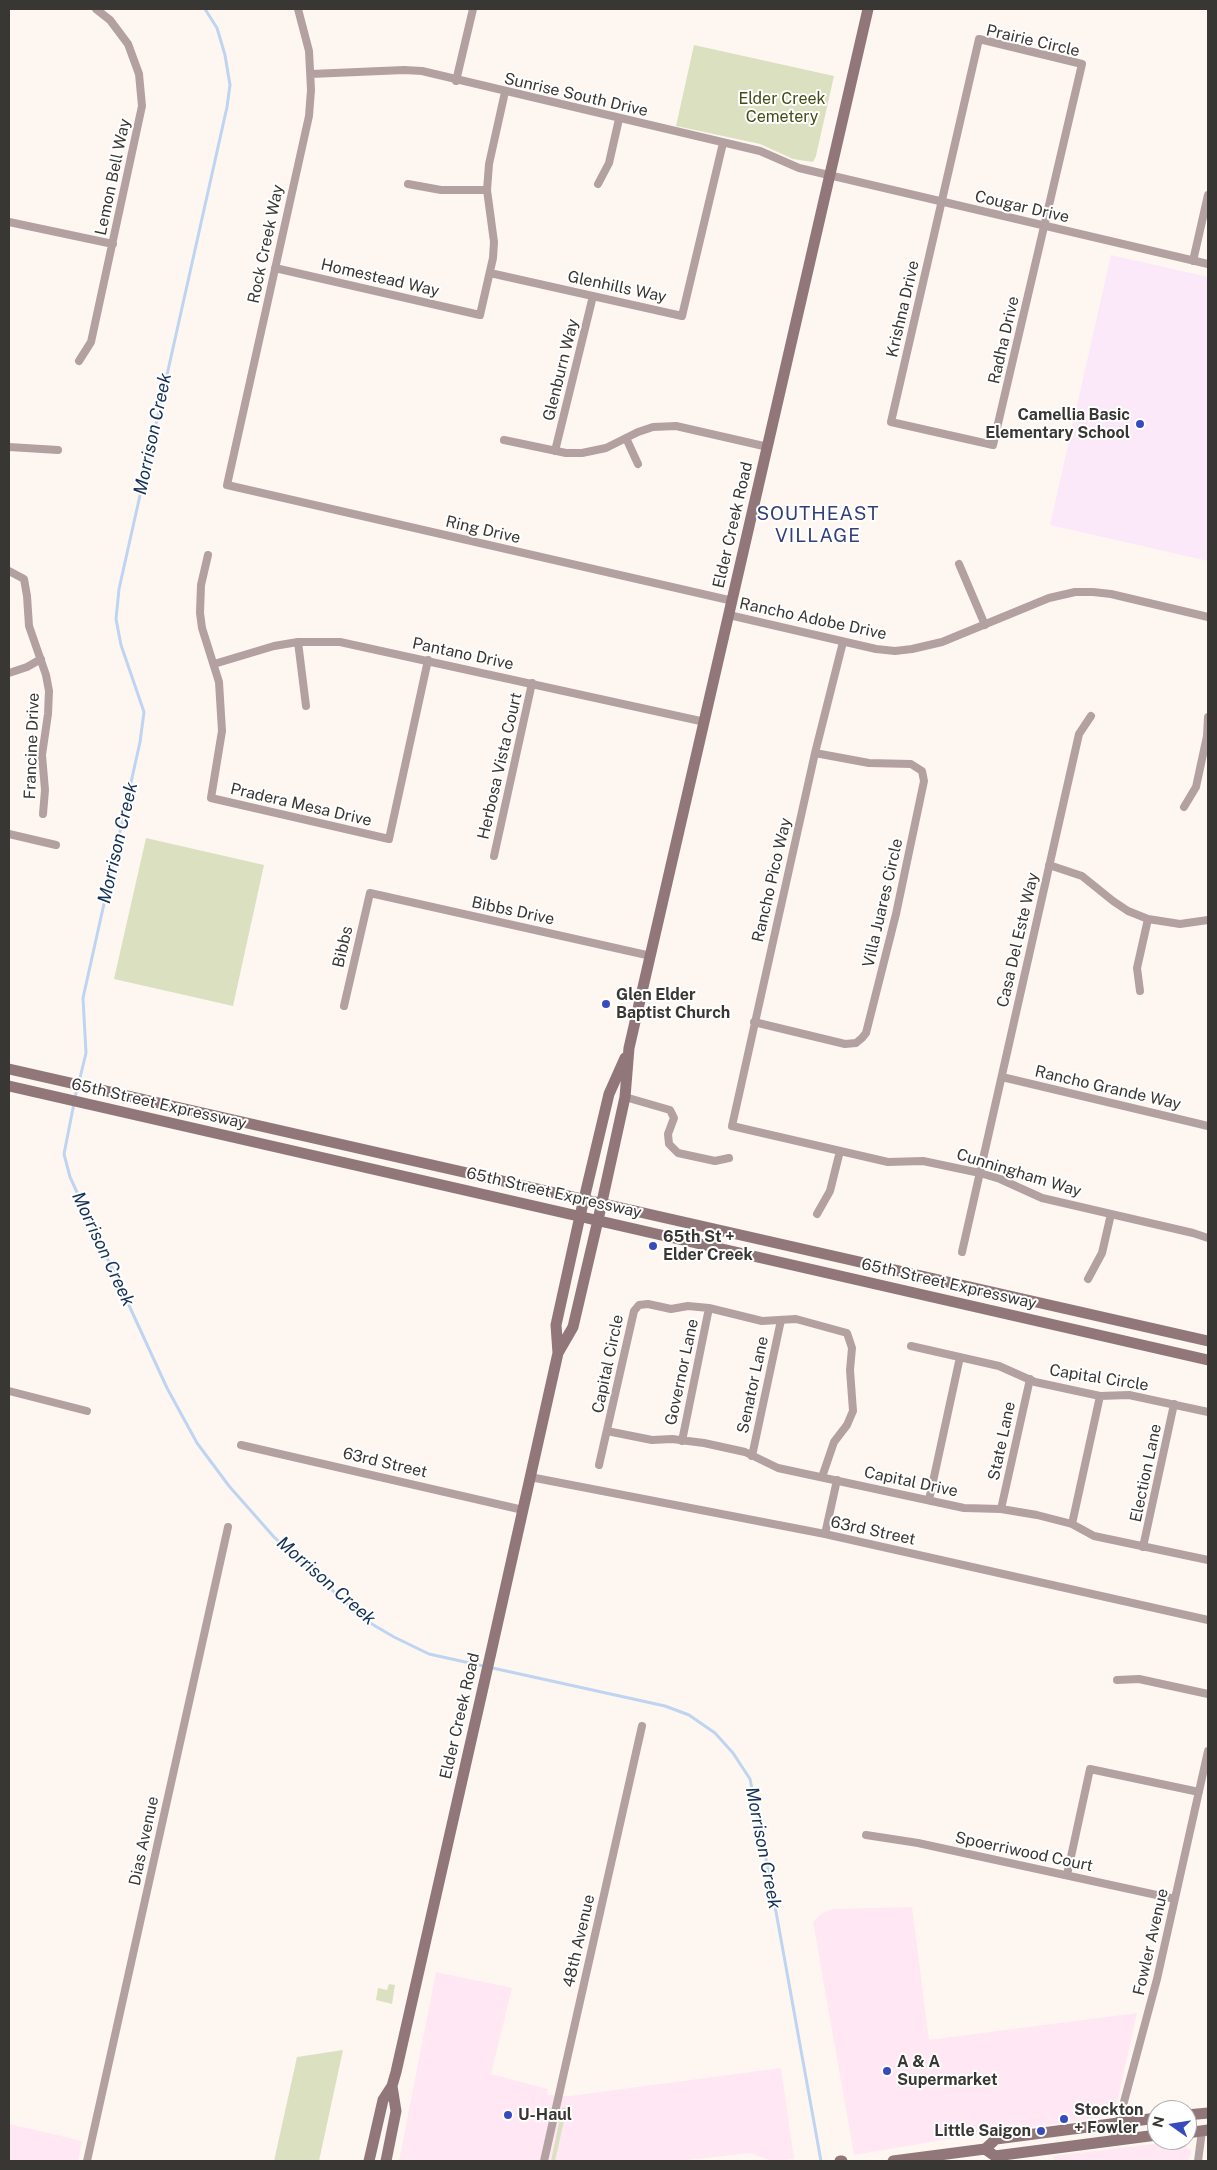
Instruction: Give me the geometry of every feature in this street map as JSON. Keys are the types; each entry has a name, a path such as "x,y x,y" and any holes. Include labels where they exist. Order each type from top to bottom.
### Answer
{"main road":[{"name":"Elder Creek Road","path":"558,1353 573,1327 598,1220 625,1097 630,1048 868,9"},
{"name":"Elder Creek Road","path":"369,2161 383,2100 392,2086 523,1510 558,1353 556,1325 584,1198 609,1094 630,1048"},
{"name":"65th Street Expressway","path":"9,1069 1208,1341"},
{"name":"65th Street Expressway","path":"9,1086 1208,1360"},
{"name":"Elder Creek Road","path":"386,2161 396,2111 392,2086"},
{"path":"1198,2114 1205,2131"},
{"path":"893,2161 968,2156 985,2149 996,2139 1147,2119"},
{"path":"985,2149 995,2156 1147,2136"}],"street":[{"name":"Lemon Bell Way","path":"79,361 91,342 139,121 142,89 135,60 128,44 110,20 96,9"},
{"name":"Rock Creek Way","path":"227,485 309,116 312,74 305,30 298,9"},
{"path":"456,81 473,9"},
{"name":"Prairie Circle","path":"942,202 979,40 989,42 1082,64 1045,226"},
{"name":"Sunrise South Drive","path":"312,74 404,70 422,72 760,151 799,168 830,175"},
{"path":"490,273 494,242 487,190 489,164 505,92"},
{"path":"598,184 609,163 619,118"},
{"name":"Glenhills Way","path":"490,273 682,316 723,143"},
{"name":"Cougar Drive","path":"830,175 1208,264"},
{"path":"408,184 441,190 487,190"},
{"path":"1193,261 1208,195"},
{"name":"Krishna Drive","path":"891,422 942,202"},
{"path":"9,222 113,244"},
{"name":"Radha Drive","path":"891,422 993,445 1045,226"},
{"name":"Homestead Way","path":"275,268 480,315 490,273"},
{"name":"Glenburn Way","path":"555,451 593,296"},
{"path":"504,440 566,453 594,451 606,448 653,428 676,426 768,447"},
{"path":"626,438 638,464"},
{"path":"9,447 58,450"},
{"name":"Ring Drive","path":"227,485 732,601"},
{"name":"Pradera Mesa Drive","path":"208,555 201,585 200,613 202,628 214,664 222,705 222,731 210,798 389,839 428,660"},
{"path":"959,564 985,625"},
{"name":"Francine Drive","path":"9,572 24,578 28,626 41,659 49,691 42,755 45,790 43,814"},
{"name":"Rancho Adobe Drive","path":"729,615 876,649 912,650 942,642 1049,598 1075,592 1111,594 1208,617"},
{"path":"298,642 306,706"},
{"name":"Pantano Drive","path":"214,664 274,646 298,642 340,642 705,722"},
{"name":"Rancho Pico Way","path":"732,1126 815,753 843,642"},
{"path":"9,673 27,667 41,659"},
{"name":"Herbosa Vista Court","path":"494,856 532,683"},
{"name":"Casa Del Este Way","path":"962,1252 1079,734 1090,716"},
{"path":"1184,807 1196,787 1207,736 1208,717"},
{"name":"Villa Juares Circle","path":"754,1022 845,1044 856,1043 866,1033 896,914 924,780 922,772 911,764 869,763 815,753"},
{"path":"9,834 56,845"},
{"path":"1049,865 1082,876 1128,911 1148,919 1180,924 1208,920"},
{"name":"Bibbs Drive","path":"370,893 651,956"},
{"name":"Bibbs","path":"344,1006 370,893"},
{"path":"1140,991 1137,968 1148,919"},
{"name":"Rancho Grande Way","path":"1002,1078 1208,1126"},
{"path":"625,1097 670,1110 674,1118 668,1134 669,1144 678,1153 715,1161 729,1158"},
{"name":"Cunningham Way","path":"732,1126 888,1162 923,1161 980,1174 1000,1179 1042,1198 1194,1233 1208,1238"},
{"path":"817,1214 830,1191 840,1151"},
{"path":"1088,1279 1102,1253 1111,1214"},
{"name":"Capital Circle","path":"599,1465 634,1311 639,1306 648,1304 670,1309 688,1306 709,1308 762,1321 796,1319 847,1333 852,1348 850,1370 853,1411 847,1425 834,1442 822,1477"},
{"name":"Governor Lane","path":"682,1441 709,1308"},
{"name":"Senator Lane","path":"752,1456 781,1320"},
{"name":"Capital Circle","path":"911,1346 999,1366 1036,1382 1100,1396 1128,1395 1208,1412"},
{"path":"929,1500 960,1357"},
{"name":"State Lane","path":"1002,1509 1030,1379"},
{"path":"9,1391 87,1410"},
{"path":"1072,1524 1100,1396"},
{"name":"Election Lane","path":"1143,1546 1174,1404"},
{"name":"Capital Drive","path":"608,1431 652,1440 704,1443 745,1452 778,1468 971,1509 1002,1509 1037,1515 1072,1524 1094,1536 1208,1560"},
{"name":"63rd Street","path":"241,1445 523,1510"},
{"name":"63rd Street","path":"530,1477 825,1534 1208,1620"},
{"path":"825,1534 836,1480"},
{"name":"Dias Avenue","path":"87,2161 228,1527"},
{"path":"1117,1680 1139,1679 1208,1694"},
{"name":"48th Avenue","path":"544,2161 642,1726"},
{"name":"Fowler Avenue","path":"1114,2139 1157,1979 1208,1750"},
{"path":"1067,1875 1090,1769 1199,1792"},
{"name":"Spoerriwood Court","path":"866,1835 918,1843 1175,1899"},
{"path":"1198,2161 1205,2131"}],"shaded area":[{"name":"Camellia Basic Elementary School","path":"1111,255 1208,277 1208,561 1050,525"},
{"path":"912,1907 929,2040 1137,2013 1115,2112 1111,2116 966,2136 854,2155 813,1922 822,1913 834,1909"},
{"path":"436,1972 512,1988 491,2074 548,2089 547,2095 570,2096 781,2068 794,2159 772,2161 750,2153 680,2161 399,2161"},
{"path":"9,2124 82,2141 78,2161 9,2161"},
{"path":"1147,2145 1147,2150 1191,2150 1189,2161 1054,2161 1053,2156"}],"green space":[{"name":"Elder Creek Cemetery","path":"694,45 834,76 813,162 793,159 760,144 676,126"},
{"path":"146,838 264,865 233,1006 114,979"},
{"path":"389,1984 395,1985 392,2004 376,2000 378,1988 387,1990"},
{"path":"343,2050 319,2161 274,2161 297,2057"},
{"path":"567,2107 555,2161 551,2161 562,2108"}],"waterway":[{"name":"Morrison Creek","path":"79,1082 86,1053 83,998 140,742 144,712 121,645 116,619 119,589 227,107 230,85 225,55 217,28 205,9"},
{"name":"Morrison Creek","path":"77,1088 64,1154 70,1177 167,1388 197,1443 229,1486 274,1537 365,1620 429,1654 665,1706 689,1715 715,1733 733,1753 750,1779 821,2161"}],"place":[{"name":"Camellia Basic Elementary School","path":"1140,424"},
{"name":"Glen Elder Baptist Church","path":"606,1004"},
{"name":"65th St + Elder Creek","path":"653,1246"},
{"name":"A & A Supermarket","path":"887,2071"},
{"name":"U-Haul","path":"508,2115"},
{"name":"Stockton + Fowler","path":"1064,2119"},
{"name":"Little Saigon","path":"1041,2131"}],"district":[{"name":"SOUTHEAST VILLAGE","path":"818,525"}]}
